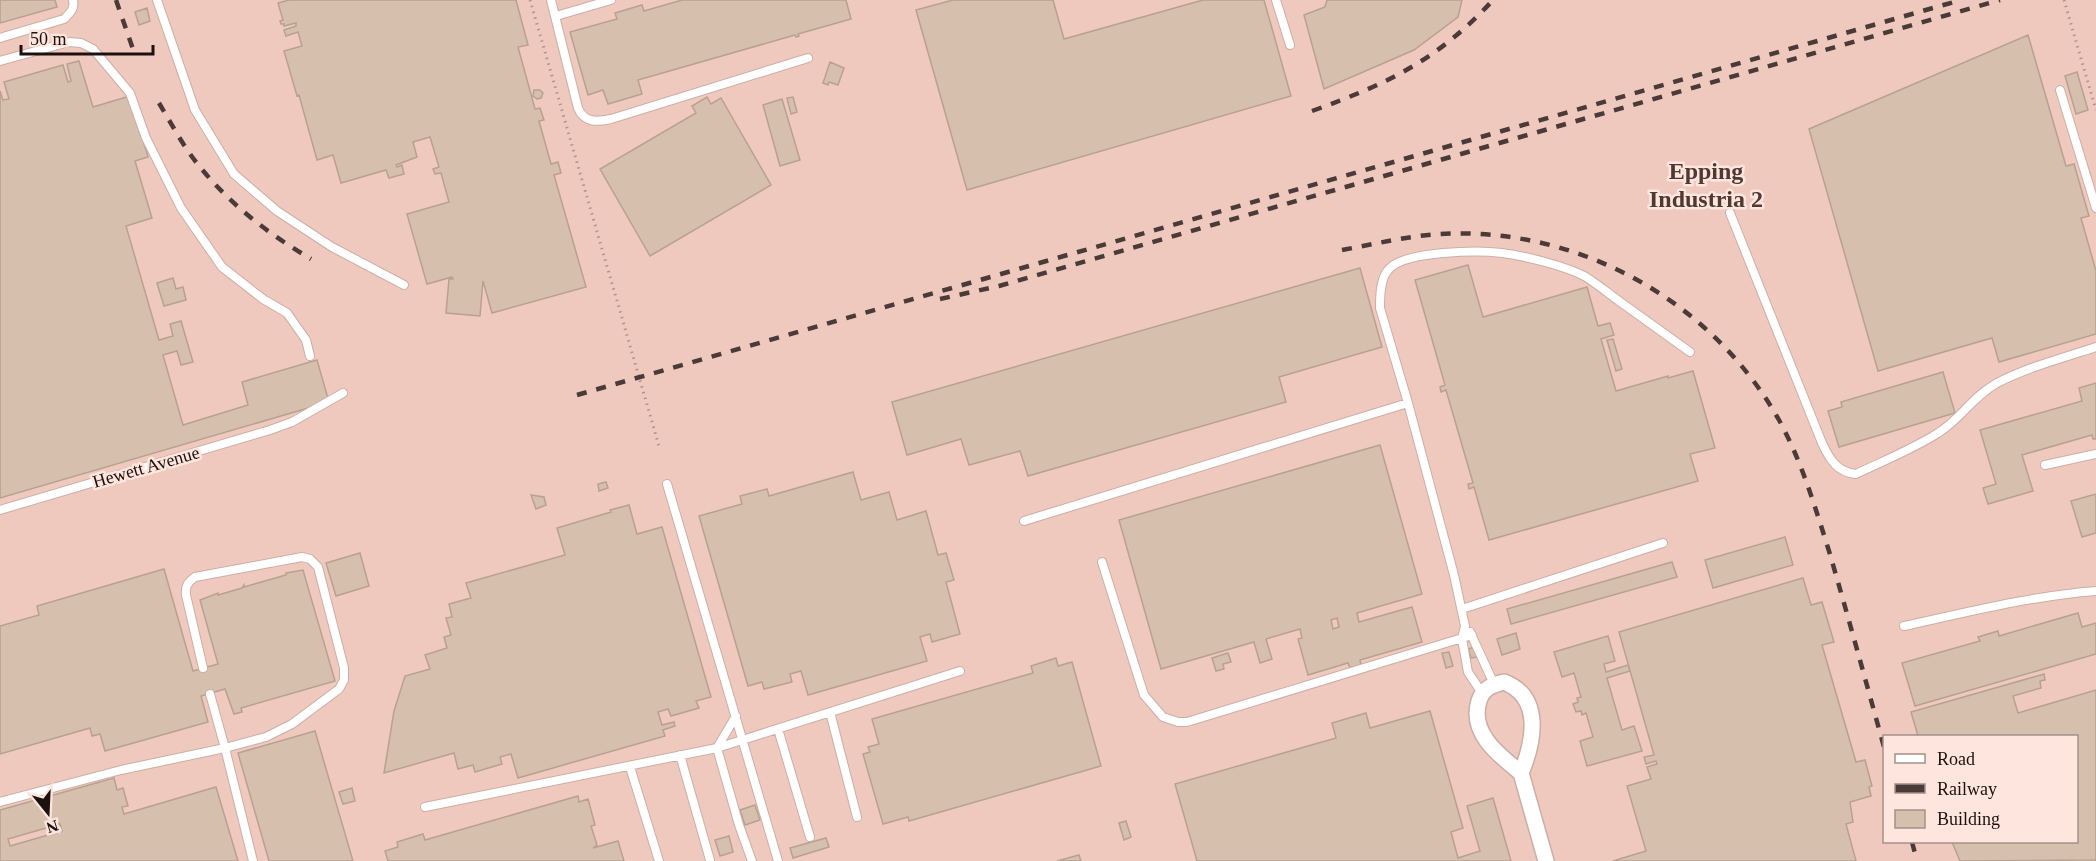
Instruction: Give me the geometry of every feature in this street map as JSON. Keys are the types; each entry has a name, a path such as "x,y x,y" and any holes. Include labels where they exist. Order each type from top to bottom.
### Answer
{"street":[{"path":"1521,773 1527,759 1532,720 1529,704 1523,694 1515,686 1504,682 1488,689 1476,710 1477,720 1480,730 1499,755 1521,773 1546,861"}],"lane":[{"path":"0,38 64,19 74,7 73,0"},
{"path":"157,0 195,110 234,174 277,211 332,247 404,285"},
{"path":"551,0 578,108 581,116 587,120 611,119 808,58"},
{"path":"556,16 611,0"},
{"path":"1276,0 1290,45"},
{"path":"0,61 69,42 81,43 93,49 130,93 146,138 181,208 222,267 263,299 287,313 306,340 310,356"},
{"path":"2060,90 2096,208"},
{"path":"1731,213 1828,458 1837,468 1847,473 1857,474 1938,433 1986,390 2006,379 2096,347"},
{"path":"1488,689 1468,672 1462,639 1465,626 1462,609 1408,403 1380,308 1380,293 1390,268 1424,255 1500,253 1536,259 1584,276 1690,352"},
{"name":"Hewett Avenue","path":"0,510 236,441 292,422 343,393"},
{"path":"1024,521 1408,403"},
{"path":"2045,465 2096,454"},
{"path":"667,484 778,861"},
{"path":"1462,609 1663,543"},
{"path":"0,802 121,770 225,748 281,732 329,698 339,689 344,680 344,668 318,567 302,557 195,577 188,582 185,587 186,595 203,668"},
{"path":"1102,562 1144,695 1163,717 1178,722 1187,722 1472,635"},
{"path":"1904,626 2035,597 2064,592 2096,591"},
{"path":"1465,626 1472,635 1488,689"},
{"path":"425,807 717,748 960,671"},
{"path":"210,694 253,861"},
{"path":"830,712 857,817"},
{"path":"736,716 717,748 752,861"},
{"path":"778,729 810,837"},
{"path":"680,755 710,860"},
{"path":"630,767 659,861"}],"path":[{"path":"530,0 659,446"},
{"path":"2064,0 2096,110"}],"shaded area":[{"path":"0,0 2096,0 2096,861 0,861"}],"building":[{"path":"0,0 55,0 57,7 0,23"},
{"path":"289,0 516,0 528,45 518,47 535,109 540,108 544,120 539,121 551,164 558,162 561,173 554,175 586,287 492,313 483,281 480,316 446,313 449,279 453,279 452,277 427,284 407,214 449,202 441,173 435,174 433,169 439,167 430,137 413,142 417,157 396,165 397,167 402,165 404,174 389,178 386,170 341,183 333,155 317,160 284,51 302,46 298,32 286,36 284,30 296,26 296,23 284,26 280,21 283,20 278,3"},
{"path":"682,0 846,0 851,19 798,34 799,36 796,37 795,35 638,80 642,94 608,104 603,90 588,95 570,32 617,19 615,13 642,5 644,11"},
{"path":"953,0 1053,0 1064,39 1203,0 1264,0 1291,96 967,190 916,10"},
{"path":"1327,0 1462,0 1458,17 1414,50 1324,89 1304,15 1325,7"},
{"path":"147,8 150,21 139,25 135,12"},
{"path":"2028,35 2066,166 2074,164 2089,216 2081,218 2096,271 2096,334 1999,362 1992,338 1878,371 1809,129"},
{"path":"79,61 93,107 130,96 148,157 135,161 152,218 126,226 159,340 173,336 170,324 181,321 193,362 181,365 177,351 163,355 183,425 248,405 242,382 317,360 329,402 0,498 0,91 3,100 9,99 4,82 63,65 68,82 71,81 67,64"},
{"path":"830,62 844,68 838,85 823,83"},
{"path":"2077,72 2088,110 2076,114 2065,76"},
{"path":"534,90 540,90 543,93 541,98 537,99 533,96"},
{"path":"707,97 711,104 721,98 771,185 650,256 600,169 696,113 692,106"},
{"path":"793,97 797,112 791,114 787,98"},
{"path":"782,99 800,160 780,166 763,105"},
{"path":"1468,265 1483,317 1587,287 1598,326 1610,323 1614,335 1601,339 1616,391 1693,371 1715,448 1690,454 1698,481 1489,540 1474,487 1469,489 1468,484 1473,483 1446,390 1441,392 1440,387 1445,385 1415,280"},
{"path":"1360,268 1382,347 1279,377 1286,402 1028,476 1020,451 969,465 961,439 907,455 892,402"},
{"path":"173,278 176,289 183,287 186,300 164,306 157,283"},
{"path":"1613,339 1622,369 1616,371 1607,340"},
{"path":"1943,372 1955,413 1839,447 1828,411 1842,407 1841,402"},
{"path":"2096,383 2096,439 2093,439 2092,435 2022,455 2033,491 1988,504 1983,488 1996,484 1980,430 2082,401 2079,388"},
{"path":"1380,445 1422,594 1357,613 1359,622 1412,607 1422,642 1360,660 1361,665 1350,668 1348,663 1308,675 1298,639 1302,638 1300,629 1266,639 1272,659 1260,663 1254,642 1161,669 1119,520","holes":["1337,618 1339,627 1333,629 1331,620"]},
{"path":"853,472 861,500 889,492 897,520 926,511 938,555 946,553 954,580 946,582 960,634 932,642 930,634 920,637 927,661 808,695 801,671 790,674 792,682 764,689 762,682 748,686 699,516 742,504 740,496 767,489 769,496"},
{"path":"606,482 608,488 599,491 598,484"},
{"path":"2096,494 2096,533 2082,537 2071,501"},
{"path":"531,495 544,497 546,505 536,509"},
{"path":"629,505 637,534 662,527 711,697 696,701 699,708 671,716 668,709 658,712 662,725 674,722 675,726 663,730 665,736 518,778 511,754 500,757 502,764 475,772 473,765 458,769 454,753 384,773 394,711 405,676 430,669 425,655 447,648 444,637 451,635 446,618 452,617 449,604 471,598 466,583 565,555 557,528"},
{"path":"1785,537 1793,565 1713,588 1705,560"},
{"path":"360,553 369,586 336,596 326,563"},
{"path":"1672,562 1677,577 1511,624 1507,609"},
{"path":"164,569 193,671 218,664 200,600 242,588 244,585 244,587 286,575 286,573 303,570 335,681 241,708 242,712 234,714 225,689 201,696 208,722 105,751 100,734 92,736 90,728 0,754 0,626 39,615 37,606"},
{"path":"1803,578 1811,605 1822,602 1834,642 1822,645 1856,762 1865,760 1872,786 1869,787 1871,796 1850,802 1853,822 1846,824 1856,861 1613,861 1646,851 1627,786 1651,779 1647,767 1657,764 1656,761 1646,764 1644,757 1654,755 1619,632"},
{"path":"2078,613 2082,627 2096,623 2096,654 1915,706 1902,663 1980,641 1978,637 1998,631 1999,636"},
{"path":"1516,633 1520,649 1502,655 1497,639"},
{"path":"1608,636 1615,661 1604,664 1606,672 1628,665 1630,671 1607,678 1622,730 1634,726 1642,751 1587,766 1580,741 1593,737 1586,713 1582,715 1581,711 1576,712 1573,704 1578,702 1577,698 1581,697 1574,673 1562,677 1554,652"},
{"path":"1474,647 1477,657 1471,658 1468,649"},
{"path":"1449,652 1453,666 1446,668 1442,653"},
{"path":"1228,653 1231,662 1223,664 1224,669 1216,671 1212,658"},
{"path":"1056,658 1058,666 1072,662 1101,766 909,821 908,817 883,824 863,754 870,752 868,747 879,744 872,719 1033,673 1031,666"},
{"path":"2044,674 2045,680 2040,681 2041,688 2013,696 2018,713 2096,690 2096,860 1960,861 1952,843 2078,843 2078,735 1918,735 1911,712"},
{"path":"1430,711 1463,828 1451,832 1458,858 1480,851 1467,806 1493,798 1511,861 1197,861 1175,784 1336,738 1332,723 1366,713 1370,728"},
{"path":"315,731 353,861 269,861 238,753"},
{"path":"114,778 117,790 123,788 128,806 122,807 124,814 216,787 238,861 0,861 0,810","holes":["60,824 62,831 10,846 8,839"]},
{"path":"352,788 355,801 343,804 339,792"},
{"path":"578,796 579,802 588,799 595,825 591,826 597,845 593,848 618,841 624,861 388,861 385,851 398,847 397,842 423,834 425,840"},
{"path":"755,805 760,820 745,825 740,810"},
{"path":"1126,821 1131,837 1124,840 1119,823"},
{"path":"729,836 733,852 720,856 715,840"},
{"path":"826,838 829,847 793,858 790,848"},
{"path":"1079,855 1081,861 1057,861"}],"railway":[{"path":"116,0 135,55"},
{"path":"1312,111 1364,91 1410,68 1452,39 1493,0"},
{"path":"577,395 1961,0"},
{"path":"940,299 999,286 2000,0"},
{"path":"159,103 191,155 221,191 264,228 311,259"},
{"path":"1342,250 1403,238 1440,234 1491,235 1542,243 1590,258 1636,279 1679,307 1717,340 1751,378 1779,420 1801,468 1829,551 1883,743"},
{"path":"1912,843 1917,861"}],"district":[{"name":"Epping Industria 2","path":"1706,185"}]}
